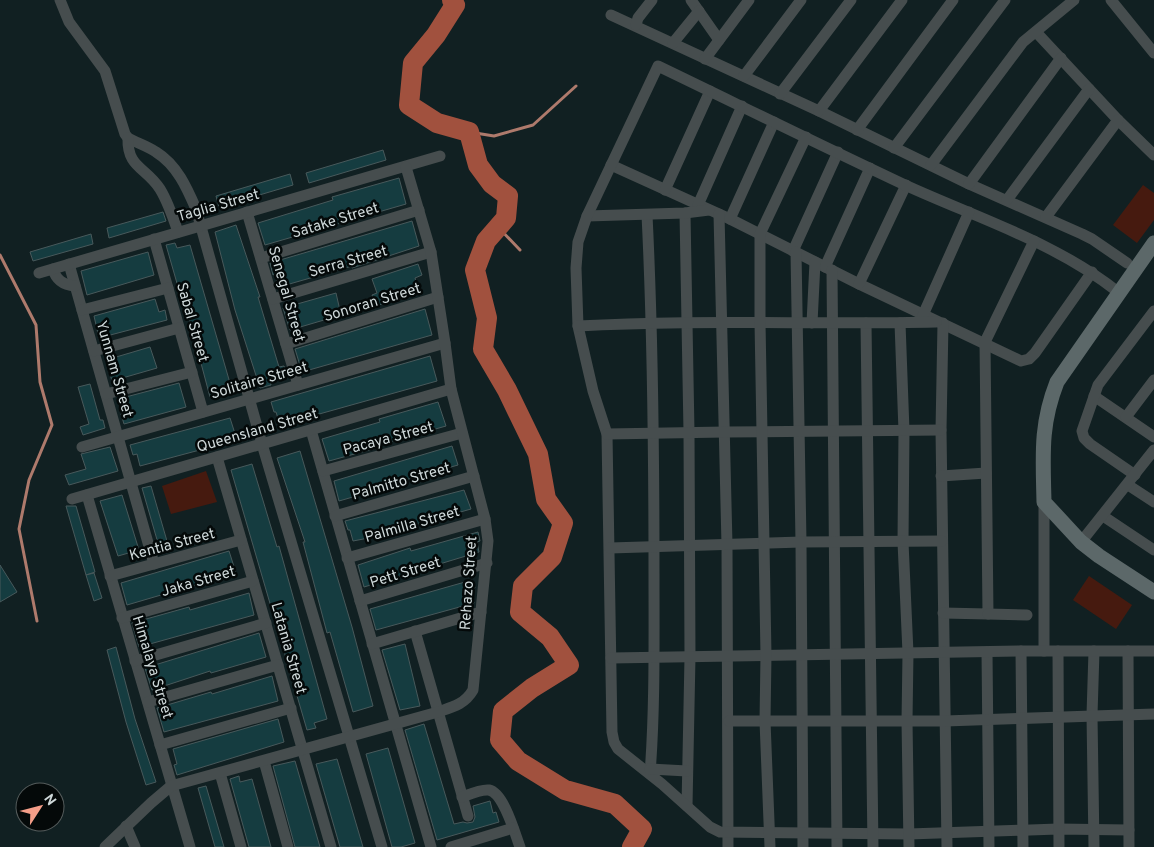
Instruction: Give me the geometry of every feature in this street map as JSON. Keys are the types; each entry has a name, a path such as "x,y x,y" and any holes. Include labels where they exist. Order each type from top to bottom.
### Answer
{"street":[{"path":"60,0 69,22 105,71 121,123 128,138 128,148 133,162 155,182 161,191 170,208 178,232"},
{"path":"636,25 638,18 652,0"},
{"path":"691,0 719,40"},
{"path":"744,76 801,0"},
{"path":"780,94 851,0"},
{"path":"819,111 902,0"},
{"path":"856,130 953,0"},
{"path":"894,148 1005,0"},
{"path":"1111,0 1154,53"},
{"path":"705,59 747,1"},
{"path":"930,165 1022,42 1036,32 1068,2"},
{"path":"673,43 699,11"},
{"path":"611,15 819,111 969,184 1092,239 1127,263"},
{"path":"1036,32 1118,120 1154,155"},
{"path":"969,184 1061,58"},
{"path":"1118,292 1092,272 1034,241 906,185 658,66 587,216 578,242 576,268 578,326 593,391 607,434 612,732 618,749 650,771 710,827 720,832 909,834 1058,829 1129,830"},
{"path":"1007,200 1089,89"},
{"path":"665,190 710,91"},
{"path":"698,205 742,106"},
{"path":"1046,217 1118,120"},
{"path":"728,847 727,545 720,214 774,122"},
{"path":"770,847 765,721 766,655 760,234 806,137"},
{"path":"128,138 168,160 188,191 196,209 262,444 382,847"},
{"path":"803,847 801,542 795,251 838,152"},
{"name":"Taglia Street","path":"39,273 440,156"},
{"path":"611,165 720,214 859,284 1021,361 1029,359 1035,353 1092,272"},
{"name":"Rehazo Street","path":"171,786 350,738 438,712 463,702 473,690 488,541 485,519 451,389 431,252 406,167"},
{"path":"812,323 824,266 870,168"},
{"path":"859,284 906,185"},
{"name":"Satake Street","path":"261,258 419,210"},
{"name":"Senegal Street","path":"247,212 298,385"},
{"path":"923,315 969,212"},
{"path":"587,216 685,213 720,214"},
{"path":"685,213 689,432 690,657 687,806"},
{"path":"647,215 654,433 654,657 650,771"},
{"name":"Sabal Street","path":"154,239 203,412"},
{"path":"988,614 984,342 1034,241"},
{"path":"1044,651 1044,502 1042,453 1048,403 1057,382 1154,243"},
{"name":"Serra Street","path":"273,299 431,252"},
{"name":"Yunnam Street","path":"68,264 154,564"},
{"path":"824,266 831,323 837,847"},
{"path":"53,269 58,280 69,286 75,286"},
{"path":"82,310 168,288"},
{"name":"Sonoran Street","path":"286,344 438,297"},
{"path":"1135,475 1090,444 1084,438 1082,431 1098,385 1154,311"},
{"path":"578,326 760,322 941,322"},
{"path":"941,322 940,430 947,847"},
{"path":"866,323 873,847"},
{"path":"900,323 908,653 906,721 909,847"},
{"path":"94,351 179,328"},
{"name":"Solitaire Street","path":"82,446 445,343"},
{"path":"106,394 192,372"},
{"path":"1126,417 1154,380"},
{"name":"Queensland Street","path":"72,499 451,389"},
{"path":"1094,396 1154,437"},
{"path":"311,430 431,847"},
{"path":"607,434 940,430"},
{"name":"Pacaya Street","path":"322,471 462,433"},
{"path":"1081,542 1154,452"},
{"name":"Latania Street","path":"217,457 331,847"},
{"path":"941,476 986,473"},
{"name":"Palmitto Street","path":"336,516 474,476"},
{"path":"1128,485 1154,502"},
{"name":"Himalaya Street","path":"87,495 190,847"},
{"path":"1044,502 1081,542 1154,592"},
{"path":"1103,516 1154,550"},
{"name":"Palmilla Street","path":"347,558 485,519"},
{"name":"Kentia Street","path":"110,576 241,540"},
{"path":"610,548 801,542 942,541"},
{"name":"Pett Street","path":"360,601 487,563"},
{"name":"Jaka Street","path":"122,618 254,581"},
{"path":"372,644 482,612"},
{"path":"943,613 1027,615"},
{"path":"135,661 266,623"},
{"path":"415,631 468,816"},
{"path":"1021,651 1023,847"},
{"path":"1058,651 1059,847"},
{"path":"1094,651 1092,715 1094,847"},
{"path":"1128,651 1129,847"},
{"path":"611,658 943,652 1154,651"},
{"path":"987,652 989,847"},
{"path":"148,702 278,665"},
{"path":"160,745 291,708"},
{"path":"729,721 944,721 1154,714"},
{"path":"264,761 288,847"},
{"path":"650,771 687,771"},
{"path":"220,773 241,847"},
{"path":"105,847 171,786"},
{"path":"462,796 484,790 496,793 503,804 520,847"},
{"path":"126,826 134,847"},
{"path":"452,847 478,843 512,828"}],"shaded area":[{"path":"1143,185 1154,193 1154,220 1137,243 1113,225"},
{"path":"206,471 217,502 171,514 162,486"},
{"path":"1089,576 1132,605 1116,629 1073,600"}],"building":[{"path":"383,150 386,160 309,183 306,173"},
{"path":"290,174 293,185 219,207 216,196"},
{"path":"399,178 406,204 265,245 258,223 333,200 332,197"},
{"path":"163,212 166,221 109,238 107,228"},
{"path":"412,221 419,246 352,268 352,266 279,287 275,274 273,275 270,263"},
{"path":"236,225 260,297 258,297 279,367 284,366 287,375 270,380 271,385 260,388 235,310 215,232"},
{"path":"91,234 93,244 33,261 30,252"},
{"path":"175,243 177,248 190,245 232,390 210,397 189,318 187,318 166,245"},
{"path":"148,252 154,275 87,295 81,271"},
{"path":"418,264 422,275 415,278 419,291 376,306 372,295 377,293 372,279"},
{"path":"336,293 341,315 290,330 283,308"},
{"path":"155,299 159,312 165,310 167,320 99,338 94,316"},
{"path":"425,309 432,335 302,372 295,349"},
{"path":"150,347 157,368 112,381 106,360"},
{"path":"430,356 437,381 280,425 276,412 274,412 271,402"},
{"path":"179,383 186,407 124,424 121,414 126,413 122,398"},
{"path":"90,384 100,420 103,420 105,428 83,435 80,427 89,424 78,387"},
{"path":"438,402 446,426 329,461 322,439 380,422 379,419"},
{"path":"230,418 237,440 140,466 137,454 133,455 130,445"},
{"path":"452,446 458,465 339,501 334,481"},
{"path":"110,447 118,471 69,485 65,475 86,469 81,454"},
{"path":"300,451 352,627 373,706 353,712 330,632 327,633 303,542 305,542 277,458"},
{"path":"252,464 277,547 279,546 327,719 314,723 316,728 307,730 231,470"},
{"path":"151,486 169,548 160,550 142,488"},
{"path":"464,490 471,509 404,528 405,531 353,541 345,521"},
{"path":"122,495 139,550 118,556 100,501"},
{"path":"66,506 76,506 95,572 86,575"},
{"path":"478,532 480,541 477,542 479,552 364,587 358,565 410,548 411,551"},
{"path":"229,551 236,573 127,605 121,583"},
{"path":"0,565 17,592 0,602"},
{"path":"94,573 102,598 94,601 86,575"},
{"path":"472,580 475,588 470,589 474,603 376,630 370,609"},
{"path":"249,593 254,615 139,647 132,623 189,607 190,610"},
{"path":"259,633 266,657 211,673 210,671 152,690 145,668"},
{"path":"405,644 420,706 400,710 382,650"},
{"path":"116,647 135,719 156,782 146,785 126,722 107,650"},
{"path":"272,676 278,701 164,732 157,708"},
{"path":"278,719 284,742 177,775 174,765 177,764 173,749"},
{"path":"424,724 454,824 473,822 475,817 473,806 490,801 493,813 496,812 499,822 437,840 405,730"},
{"path":"388,748 415,843 401,847 392,847 366,754"},
{"path":"337,759 363,847 340,847 316,764"},
{"path":"295,761 320,847 295,847 273,766"},
{"path":"239,776 240,782 252,779 271,847 249,847 230,779"},
{"path":"206,786 224,847 215,847 198,788"}],"waterway":[{"path":"452,0 455,5 436,35 413,63 409,105 437,123 469,132 478,165 492,184 508,196 506,218 486,241 475,270 487,318 483,349 507,390 538,454 546,499 563,523 552,557 523,586 520,612 550,637 569,665 532,688 503,711 500,740 518,761 565,790 615,804 642,829 632,847"},
{"path":"469,132 494,136 533,125 576,86"},
{"path":"498,227 520,250"},
{"path":"0,255 36,325 40,382 52,425 29,480 19,529 37,621"}]}
